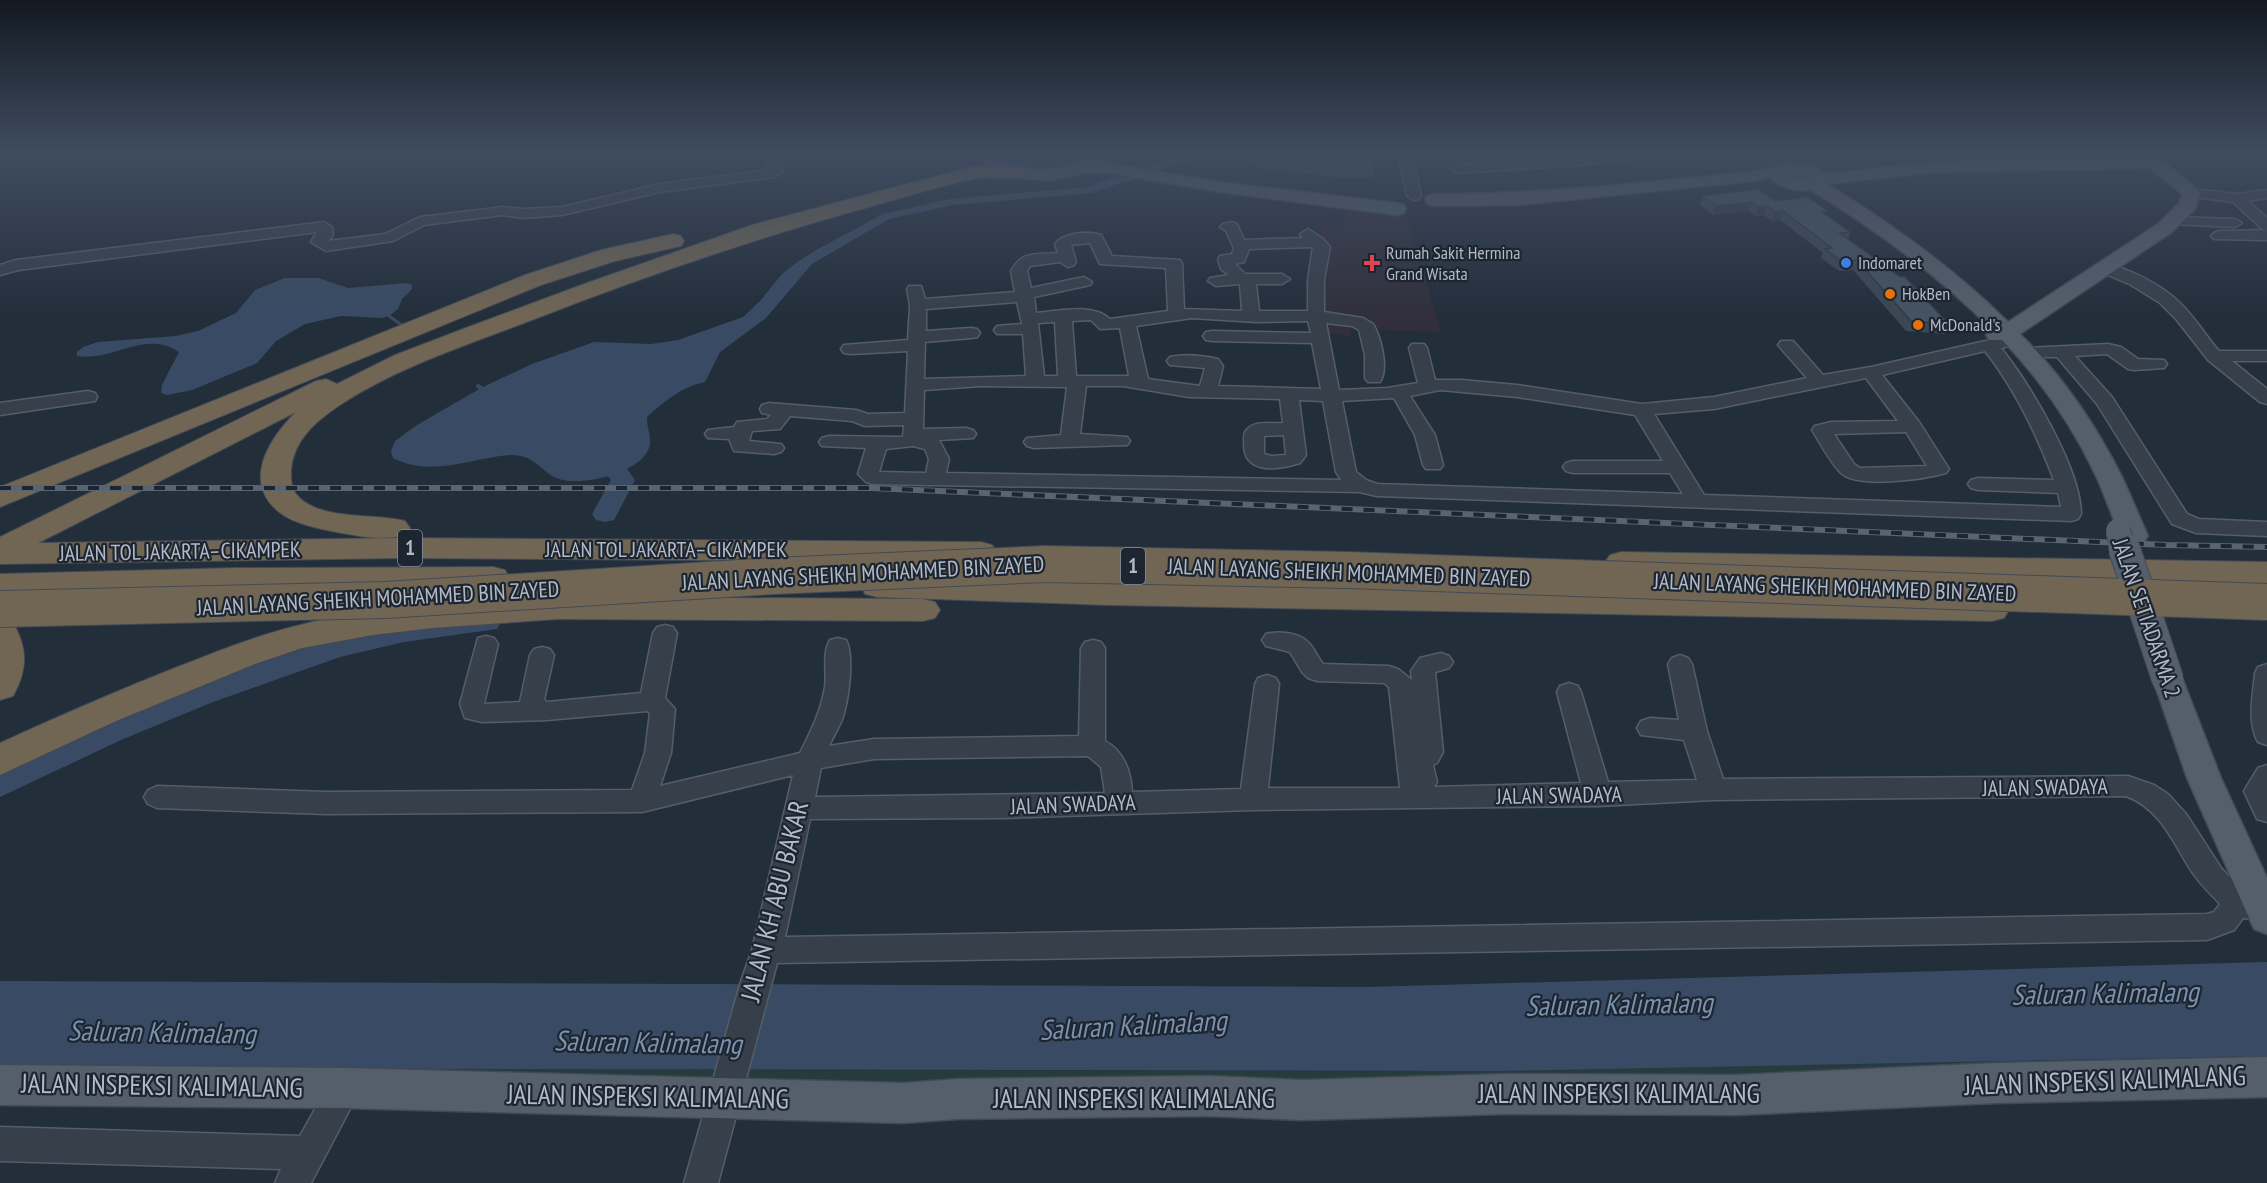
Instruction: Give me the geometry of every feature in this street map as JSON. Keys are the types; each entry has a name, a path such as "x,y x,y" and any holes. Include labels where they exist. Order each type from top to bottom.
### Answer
{"highway":[{"path":"0,552 70,507 290,394 458,321 599,268 825,206"},
{"path":"0,539 323,388 450,332 609,275 847,206"},
{"path":"781,224 615,280 368,378 317,408 289,435 277,460 276,487 287,503 310,516 351,526 496,532 744,532 776,535 821,549"},
{"path":"0,498 533,280 609,255 742,228"},
{"name":"JALAN TOL JAKARTA–CIKAMPEK","path":"0,552 402,548 821,549 2267,573"},
{"name":"JALAN LAYANG SHEIKH MOHAMMED BIN ZAYED","path":"0,609 385,600 774,576 1046,564 1347,570 2267,602"},
{"name":"JALAN TOL JAKARTA–CIKAMPEK","path":"0,585 234,579 477,578 1120,594 2267,616"},
{"name":"JALAN LAYANG SHEIKH MOHAMMED BIN ZAYED","path":"0,627 378,617 898,585 1043,581 1366,585 2267,611"},
{"path":"0,760 103,711 243,655 298,637 432,616 558,608 1302,612 1650,604"},
{"path":"0,627 10,650 8,669 0,687"}],"main road":[{"path":"1396,206 1418,209 1500,206"},
{"path":"1845,206 1898,246 2006,341"},
{"path":"1851,206 1898,237 1981,304 2006,341"},
{"path":"2006,341 2035,313 2174,221 2187,206"},
{"path":"1981,304 2008,313 2035,313"},
{"name":"JALAN SETIADARMA 2","path":"2006,341 2068,408 2105,468 2176,682 2204,778 2260,903"},
{"name":"JALAN INSPEKSI KALIMALANG","path":"0,1085 725,1089 903,1103 1137,1096 1302,1100 1506,1094 1736,1095 1997,1083 2267,1077"}],"street":[{"path":"0,270 276,232 324,228 325,235 319,242 326,246 388,238 420,221 503,211 551,212 577,206"},
{"path":"2246,206 2267,226"},
{"path":"2174,221 2235,223"},
{"path":"1228,227 1232,227 1241,250 1238,259 1226,259 1226,262 1229,270 1244,279 1250,310 1256,317"},
{"path":"2219,236 2267,235"},
{"path":"1035,381 1030,323 1025,290 1019,271 1024,261 1067,259 1063,244 1068,240 1096,238 1106,261 1181,262 1176,314"},
{"path":"1207,255 1316,244 1318,338 1332,396 1346,472 1359,486"},
{"path":"29,265 39,260 48,248"},
{"path":"2105,268 2136,280 2162,297 2181,314 2194,335 2214,356 2265,395"},
{"path":"1216,281 1282,279"},
{"path":"829,442 901,443 914,432 917,385 917,297 1025,290 1084,282"},
{"path":"986,285 1025,290"},
{"path":"1003,330 1063,316 1096,316 1106,325 1196,313 1256,317 1316,316 1357,322 1366,328 1374,355 1374,378"},
{"path":"1063,316 1065,345 1072,382 1070,440"},
{"path":"1127,322 1140,384"},
{"path":"850,349 971,333"},
{"path":"1212,336 1318,338"},
{"path":"878,443 868,474 870,477 1359,486 1377,490 2071,514 2073,511 2067,488 2012,373 2006,341"},
{"path":"917,385 980,381 1123,381 1208,392 1332,396 1399,392 1428,387 1484,387 1642,410 1714,403 1871,372 2006,341 2062,351 2108,349 2115,351 2134,365 2158,364"},
{"path":"1033,347 1065,345"},
{"path":"1786,345 1819,381"},
{"path":"1418,348 1428,387"},
{"path":"2062,351 2105,401 2180,519 2196,526 2267,529"},
{"path":"2214,356 2267,356"},
{"path":"1176,361 1212,363 1214,366 1208,392"},
{"path":"1871,372 1912,426 1939,465 1937,470 1863,474 1853,472 1822,432 1831,428 1912,426"},
{"path":"1399,392 1425,435 1433,465"},
{"path":"1261,394 1262,428"},
{"path":"1288,394 1296,455 1293,459 1262,461 1254,456 1254,433 1262,428 1291,429"},
{"path":"2,410 88,397"},
{"path":"774,448 741,447 739,439 744,426 773,424 777,410 856,416 914,432 966,434"},
{"path":"1642,410 1698,502"},
{"path":"914,432 937,452 939,459 935,479"},
{"path":"715,434 741,433"},
{"path":"1034,442 1120,441"},
{"path":"1573,467 1678,467"},
{"path":"1978,484 2067,488"},
{"path":"652,701 665,633"},
{"path":"1274,640 1287,640 1297,644 1304,650 1317,672 1389,675 1397,678 1401,683 1422,798"},
{"path":"486,644 472,704 474,711 482,713 547,711 652,701 663,708 658,753 642,801"},
{"name":"JALAN KH ABU BAKAR","path":"700,1183 756,981 767,950 810,759 830,718 837,686 838,646"},
{"path":"1092,746 1093,648"},
{"path":"533,710 532,700 542,655"},
{"path":"1422,798 1419,763 1430,752 1423,671 1428,664 1441,662"},
{"path":"1680,664 1694,731 1713,790"},
{"path":"2267,673 2264,716 2267,735"},
{"path":"1253,799 1267,684"},
{"path":"1569,692 1598,795"},
{"path":"1650,728 1694,731"},
{"path":"156,797 326,803 642,801 810,759 873,749 1092,746 1100,749 1113,762 1117,774 1119,803"},
{"path":"2267,775 2257,791 2267,811"},
{"name":"JALAN SWADAYA","path":"799,808 1598,795 1713,790 2128,786 2150,794 2173,814 2211,877 2232,895 2260,903"},
{"path":"767,950 2207,927 2260,903"},
{"path":"292,1183 345,1088"},
{"path":"0,1144 153,1146 308,1153"}],"shaded area":[{"name":"Rumah Sakit Hermina Grand Wisata","path":"1346,206 1381,210 1407,219 1441,332 1380,330 1351,324 1351,336 1319,331 1321,240 1317,224 1344,225"}],"green space":[{"path":"2267,1057 2267,1077 1302,1100 0,1062 731,1070 1406,1071"}],"water":[{"path":"918,206 947,206 889,219 812,264 766,318 720,352 705,382 681,391 647,417 649,448 644,457 624,470 598,479 573,481 556,478 534,461 519,456 495,457 437,467 408,464 393,458 391,451 395,441 417,425 481,388 532,364 594,342 651,344 678,340 743,317 760,301 782,274 796,263 883,214"},
{"path":"285,278 318,278 348,288 406,283 412,285 412,289 402,299 398,309 389,316 382,318 341,316 305,324 276,341 257,363 192,390 167,395 161,393 162,385 179,352 167,346 141,345 103,355 77,356 77,352 83,347 98,342 176,336 198,331 236,313 255,290"},
{"name":"Saluran Kalimalang","path":"2267,962 2267,1056 1494,1071 0,1068 0,981 1367,987"}],"building":[{"path":"1767,206 1821,206 1828,211 1822,212 1850,232 1840,233 1899,276 1905,277 1949,324 1911,321 1857,260 1843,262 1825,249 1832,248 1783,211 1775,212"}],"waterway":[{"path":"389,316 403,326"},
{"path":"605,514 623,480 618,474"},
{"path":"0,785 110,732 203,694 335,648 404,632 487,622"}],"railway":[{"path":"0,488 871,488 2167,545 2267,547"}],"place":[{"name":"Rumah Sakit Hermina Grand Wisata","path":"1372,263"},
{"name":"Indomaret","path":"1846,263"},
{"name":"HokBen","path":"1890,294"},
{"name":"McDonald's","path":"1918,325"}]}
